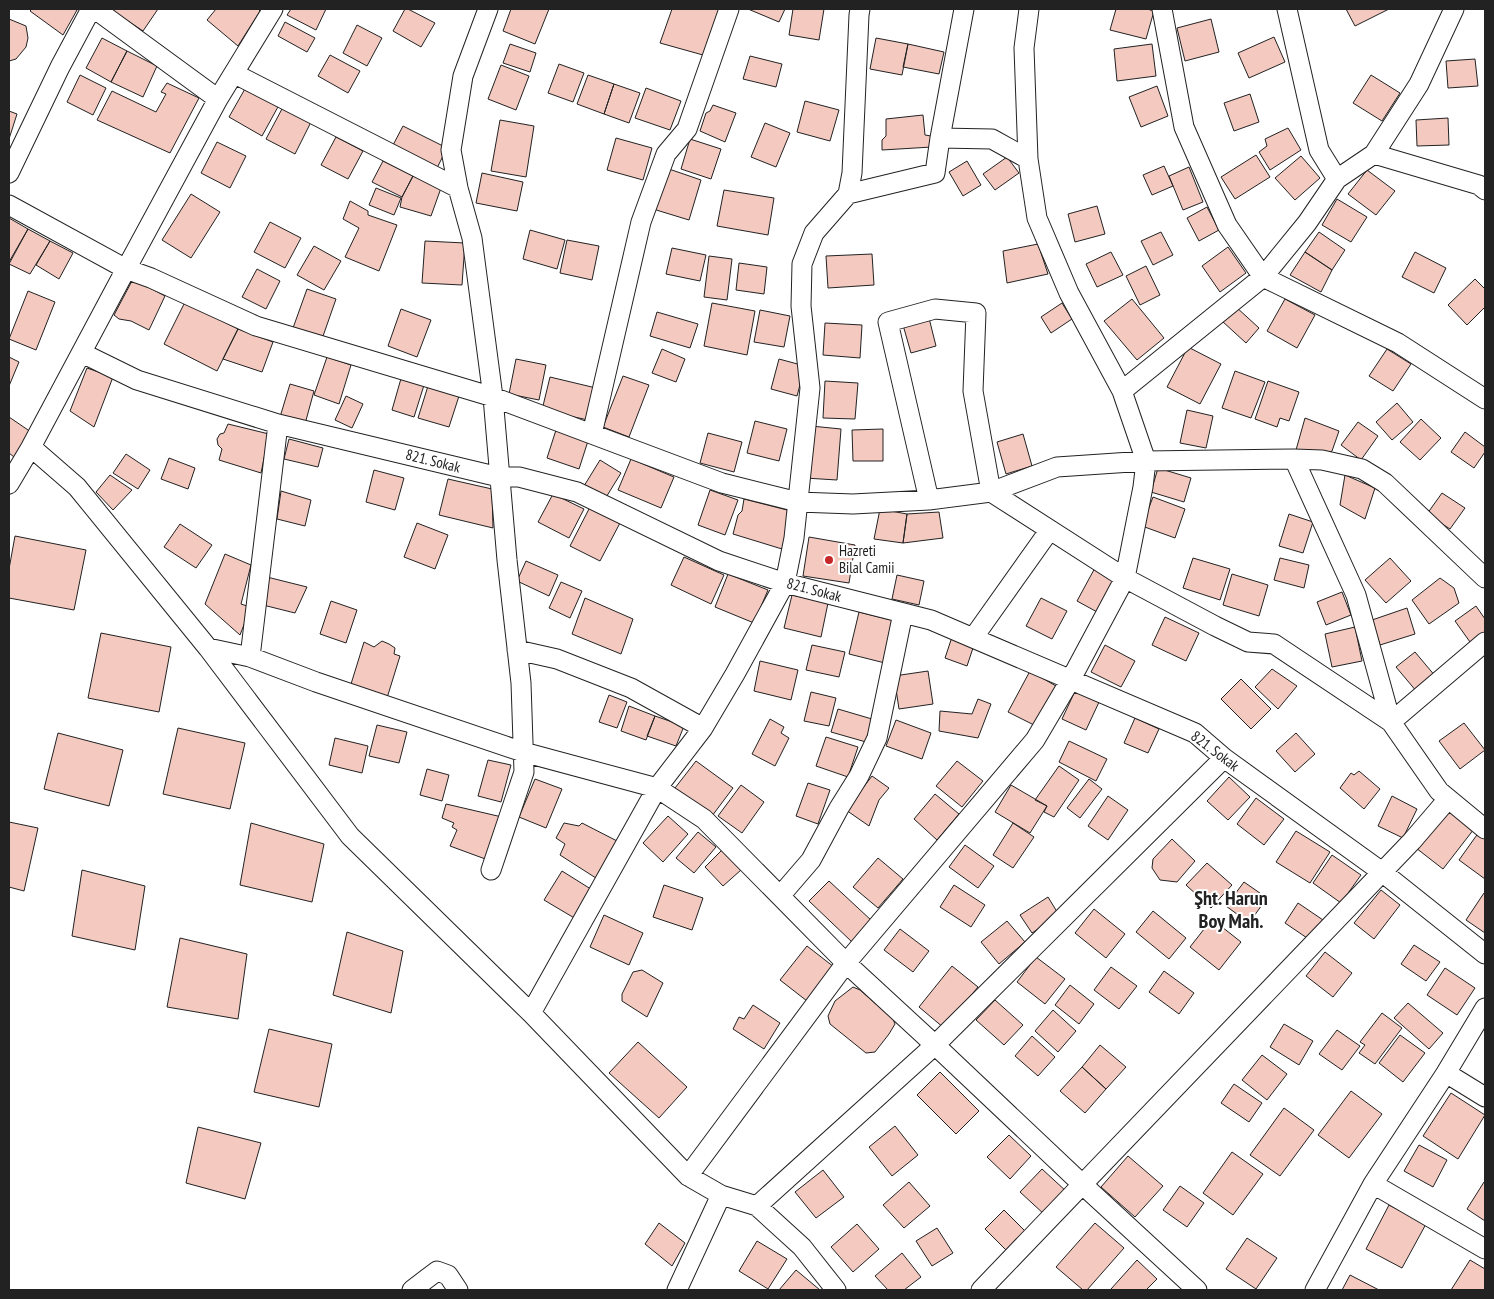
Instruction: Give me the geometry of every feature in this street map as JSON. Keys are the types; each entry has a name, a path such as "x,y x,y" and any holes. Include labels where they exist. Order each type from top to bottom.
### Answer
{"street":[{"path":"9,484 31,447 218,99 273,9"},
{"path":"488,9 463,76 451,150 458,188 472,238 493,397 507,560 521,683 524,772 490,870"},
{"path":"592,434 641,222 666,154 687,129 729,9"},
{"path":"848,194 935,173 964,9"},
{"path":"688,1176 846,963 1035,740 1071,679 1125,578 1146,461 1122,391 1069,293 1037,218 1028,159 1024,48 1028,9"},
{"path":"1162,9 1184,127 1227,225 1263,277 1398,343 1485,399"},
{"path":"1287,9 1319,150 1337,179"},
{"path":"1122,391 1263,277 1307,222 1337,179 1374,154 1419,84 1454,9"},
{"path":"9,173 60,67 99,10 218,99"},
{"path":"531,1013 657,788 703,728 735,674 784,582 794,538 810,388 801,306 802,264 814,233 848,194 852,173 854,11"},
{"path":"235,74 458,188"},
{"path":"940,138 992,139 1028,159"},
{"path":"1374,154 1478,185 1485,190"},
{"path":"9,205 126,269 151,278 256,326 493,397 722,483 798,502 853,504 929,500 991,492 1058,467 1146,461 1322,460 1362,469 1385,483 1485,578"},
{"path":"929,500 888,322 935,309 976,313 973,391 991,492 1125,578 1248,642 1274,644 1391,722"},
{"name":"821. Sokak","path":"82,353 137,380 278,424 499,477 519,477 578,492 719,561 784,582 931,620 1071,679 1195,733 1224,758 1382,872 1485,954"},
{"path":"250,657 278,424"},
{"path":"31,447 77,488 208,648 350,836 531,1013 688,1176 721,1195 757,1206 802,1246 836,1290"},
{"path":"1294,459 1356,595 1391,722 1439,791 1485,829"},
{"path":"973,638 1049,531"},
{"path":"780,896 811,860 859,776 877,738 903,613"},
{"path":"1391,722 1485,642"},
{"path":"208,648 250,657 316,682 523,752 657,788 704,820 846,963 1197,1290"},
{"path":"517,650 557,659 631,688 703,728"},
{"path":"757,1206 935,1045 1224,758"},
{"path":"981,1290 1412,841 1448,798"},
{"path":"1315,1290 1373,1184 1446,1073 1485,1008"},
{"path":"1446,1073 1485,1097"},
{"path":"1373,1184 1485,1249"},
{"path":"677,1290 721,1195"},
{"path":"412,1290 437,1271 448,1275 458,1290"}],"building":[{"path":"32,9 77,10 63,35 30,11"},
{"path":"115,9 158,9 143,31 113,11"},
{"path":"216,9 258,9 260,11 238,46 207,20"},
{"path":"291,9 326,9 316,30 287,15"},
{"path":"405,9 435,23 421,47 393,31"},
{"path":"511,9 549,9 535,44 503,31"},
{"path":"672,9 719,9 703,55 660,43"},
{"path":"748,9 785,9 779,22"},
{"path":"793,9 824,9 819,40 789,35"},
{"path":"1116,9 1147,9 1154,11 1146,39 1110,30"},
{"path":"1346,9 1389,9 1355,26"},
{"path":"9,19 26,26 28,38 26,47 16,59 9,61"},
{"path":"1211,19 1219,52 1185,61 1177,28"},
{"path":"285,22 315,38 307,52 278,36"},
{"path":"357,25 382,38 367,66 343,53"},
{"path":"1274,37 1285,62 1249,78 1238,53"},
{"path":"102,38 127,51 111,82 86,68"},
{"path":"876,38 908,44 902,75 870,69"},
{"path":"510,44 536,53 530,72 503,63"},
{"path":"908,44 944,52 939,74 903,67"},
{"path":"1152,44 1156,76 1117,81 1114,49"},
{"path":"127,51 157,66 143,97 111,82"},
{"path":"330,55 360,71 348,93 318,76"},
{"path":"750,56 782,64 776,87 743,79"},
{"path":"1475,59 1478,86 1448,88 1446,61"},
{"path":"559,64 584,73 573,102 548,93"},
{"path":"501,65 529,76 516,110 488,99"},
{"path":"80,75 106,88 93,115 67,102"},
{"path":"588,75 614,84 604,114 577,104"},
{"path":"1371,75 1400,93 1382,121 1353,103"},
{"path":"167,83 199,98 170,153 97,120 112,91 156,112 166,94 161,92"},
{"path":"614,84 640,93 629,123 604,114"},
{"path":"1157,86 1168,116 1141,127 1129,97"},
{"path":"246,87 279,105 262,136 229,117"},
{"path":"646,88 681,101 670,130 635,118"},
{"path":"1250,94 1259,122 1234,131 1224,103"},
{"path":"805,101 839,110 830,141 797,132"},
{"path":"713,105 736,113 725,142 700,131 706,113 710,111"},
{"path":"283,107 311,122 295,154 266,139"},
{"path":"9,111 17,114 9,139"},
{"path":"923,115 925,135 931,136 932,147 882,150 882,140 886,136 886,119"},
{"path":"1448,118 1449,145 1417,146 1416,120"},
{"path":"500,120 534,126 526,177 491,171"},
{"path":"765,123 790,133 776,167 751,157"},
{"path":"403,126 447,148 436,170 392,147"},
{"path":"1288,128 1301,150 1270,170 1259,152 1267,146 1265,139"},
{"path":"336,137 363,151 348,179 321,165"},
{"path":"616,138 652,148 643,180 607,170"},
{"path":"690,139 721,149 711,179 681,169"},
{"path":"217,142 246,156 230,188 201,173"},
{"path":"1256,155 1270,177 1235,199 1221,177"},
{"path":"1301,156 1320,178 1295,200 1275,178"},
{"path":"1007,157 1019,173 995,190 983,174"},
{"path":"383,161 413,176 402,197 372,182"},
{"path":"967,161 981,185 963,196 949,172"},
{"path":"1164,166 1173,186 1152,195 1143,175"},
{"path":"1189,167 1203,202 1183,210 1169,176"},
{"path":"666,168 701,180 689,220 653,209"},
{"path":"1367,170 1395,191 1376,215 1348,194"},
{"path":"482,173 523,182 517,211 476,203"},
{"path":"413,176 441,188 431,216 400,207 402,197"},
{"path":"376,188 401,198 394,215 369,205"},
{"path":"724,190 774,198 768,235 717,226"},
{"path":"191,194 220,212 191,258 162,240"},
{"path":"1337,199 1367,217 1351,242 1322,225"},
{"path":"350,201 368,211 368,215 397,225 379,271 345,257 359,228 343,219"},
{"path":"1097,206 1105,234 1075,242 1068,214"},
{"path":"1207,207 1219,230 1199,241 1187,218"},
{"path":"9,218 28,229 9,262"},
{"path":"270,222 301,238 285,268 254,252"},
{"path":"28,229 50,241 30,274 9,264"},
{"path":"530,230 565,240 557,269 523,259"},
{"path":"1161,232 1173,255 1153,265 1141,241"},
{"path":"1319,232 1345,250 1332,270 1305,252"},
{"path":"567,240 599,246 592,280 560,273"},
{"path":"50,241 73,253 59,279 36,265"},
{"path":"425,241 465,243 462,285 422,283"},
{"path":"1038,244 1048,274 1007,283 1003,251"},
{"path":"314,246 341,261 324,290 297,275"},
{"path":"1228,247 1246,273 1220,292 1202,266"},
{"path":"672,248 706,255 700,281 666,274"},
{"path":"1111,252 1123,275 1097,287 1086,264"},
{"path":"1305,252 1332,270 1321,292 1290,275"},
{"path":"1415,252 1446,268 1434,293 1402,277"},
{"path":"872,254 874,285 828,288 826,256"},
{"path":"709,256 732,259 727,300 704,297"},
{"path":"739,263 767,267 764,294 736,290"},
{"path":"1146,266 1160,295 1140,305 1126,276"},
{"path":"257,269 280,281 266,309 242,297"},
{"path":"133,279 165,296 149,330 131,321 119,319 114,315"},
{"path":"1475,279 1485,289 1485,307 1467,325 1448,305"},
{"path":"307,289 336,299 322,339 293,328"},
{"path":"28,291 55,302 36,350 9,339"},
{"path":"1132,299 1164,338 1137,360 1104,321"},
{"path":"1285,299 1315,315 1297,348 1267,331"},
{"path":"185,302 238,329 217,371 164,344"},
{"path":"712,303 755,311 747,355 704,346"},
{"path":"1062,303 1072,319 1051,333 1041,317"},
{"path":"1235,306 1259,328 1246,343 1222,321"},
{"path":"401,309 431,320 417,357 388,346"},
{"path":"760,310 790,316 784,347 754,342"},
{"path":"657,312 698,324 690,348 650,336"},
{"path":"929,318 936,346 911,353 903,325"},
{"path":"825,323 862,325 860,358 823,355"},
{"path":"238,329 273,342 262,372 223,359"},
{"path":"1188,347 1221,364 1200,404 1167,387"},
{"path":"662,349 685,359 676,382 652,373"},
{"path":"1387,349 1411,364 1393,391 1369,376"},
{"path":"9,357 19,362 9,386"},
{"path":"327,357 351,365 339,404 314,395"},
{"path":"516,359 546,365 539,400 509,394"},
{"path":"779,359 805,366 797,396 771,389"},
{"path":"87,368 113,377 94,427 70,411"},
{"path":"1235,371 1265,382 1251,418 1222,408"},
{"path":"402,375 425,382 414,417 392,410"},
{"path":"623,376 649,385 629,437 603,427"},
{"path":"550,377 596,388 588,420 542,410"},
{"path":"825,381 858,383 855,419 823,418"},
{"path":"1268,381 1299,392 1289,421 1280,418 1277,427 1255,419"},
{"path":"290,384 314,391 305,424 280,417"},
{"path":"428,386 459,396 449,427 418,418"},
{"path":"346,396 363,404 352,428 335,420"},
{"path":"1397,403 1413,422 1392,440 1376,422"},
{"path":"1187,410 1213,416 1206,448 1180,443"},
{"path":"9,417 31,432 14,457 9,453"},
{"path":"1305,418 1339,431 1332,451 1324,456 1296,450"},
{"path":"1421,419 1441,438 1420,460 1400,442"},
{"path":"755,421 787,429 779,461 747,453"},
{"path":"1358,422 1378,436 1361,460 1341,445"},
{"path":"228,424 269,434 261,473 219,460 222,449 218,445 217,439 220,434 224,433"},
{"path":"811,426 841,429 837,480 805,478"},
{"path":"883,429 883,461 853,461 852,430"},
{"path":"556,430 588,441 579,469 547,458"},
{"path":"1465,432 1485,447 1485,452 1474,468 1451,452"},
{"path":"708,433 742,442 734,472 700,463"},
{"path":"1023,434 1032,466 1006,474 997,442"},
{"path":"289,439 323,448 318,467 284,459"},
{"path":"126,454 150,470 138,489 113,473"},
{"path":"169,458 195,468 188,489 161,479"},
{"path":"631,459 674,477 661,508 618,490"},
{"path":"600,460 621,473 605,499 584,486"},
{"path":"1158,468 1191,478 1184,502 1151,492"},
{"path":"374,470 404,478 395,510 366,502"},
{"path":"110,475 132,490 113,510 96,492"},
{"path":"1345,475 1375,488 1365,519 1340,505"},
{"path":"448,479 492,489 493,528 439,515"},
{"path":"710,490 738,500 725,535 698,525"},
{"path":"281,491 311,500 305,526 277,519"},
{"path":"1442,493 1465,508 1450,529 1427,514"},
{"path":"553,494 584,509 569,538 538,522"},
{"path":"1153,497 1185,509 1175,538 1142,526"},
{"path":"744,499 791,511 782,549 733,534 738,515 742,511"},
{"path":"590,507 620,523 600,561 570,546"},
{"path":"880,509 907,514 903,543 874,539"},
{"path":"939,512 943,538 903,543 907,514"},
{"path":"1289,514 1313,522 1303,553 1279,546"},
{"path":"417,523 448,535 435,569 404,557"},
{"path":"180,524 212,545 196,568 164,547"},
{"path":"15,536 86,550 74,610 9,598 9,569"},
{"name":"Hazreti Bilal Camii","path":"809,537 855,545 849,583 803,576"},
{"path":"225,554 251,565 241,604 250,607 240,635 205,604"},
{"path":"684,557 724,575 711,604 671,585"},
{"path":"1193,558 1230,569 1220,600 1183,588"},
{"path":"1280,558 1309,565 1304,588 1274,580"},
{"path":"1390,558 1411,581 1386,603 1365,580"},
{"path":"526,561 558,575 549,596 517,581"},
{"path":"1096,566 1118,578 1099,613 1077,601"},
{"path":"728,574 768,590 754,623 715,607"},
{"path":"1232,574 1268,585 1259,616 1223,605"},
{"path":"897,575 924,581 919,605 892,599"},
{"path":"267,577 307,587 295,613 263,605"},
{"path":"1440,578 1454,588 1459,603 1429,624 1412,600"},
{"path":"561,582 582,591 570,618 549,608"},
{"path":"1342,592 1351,615 1326,625 1317,602"},
{"path":"792,595 828,603 821,637 784,628"},
{"path":"585,598 633,619 621,654 572,634"},
{"path":"1041,598 1067,611 1052,639 1026,626"},
{"path":"331,601 357,610 346,643 320,634"},
{"path":"1476,606 1485,619 1485,632 1470,642 1455,621"},
{"path":"1407,608 1415,634 1380,645 1372,620"},
{"path":"859,612 895,621 885,663 849,654"},
{"path":"1165,617 1199,633 1186,661 1152,645"},
{"path":"1355,627 1362,661 1332,667 1325,634"},
{"path":"101,633 171,647 159,712 88,698"},
{"path":"952,637 974,645 967,666 945,658"},
{"path":"382,641 395,648 394,654 400,656 387,698 351,684 364,642 374,647"},
{"path":"812,645 845,652 839,677 806,670"},
{"path":"1105,645 1135,661 1121,687 1091,672"},
{"path":"1415,652 1436,677 1417,692 1396,667"},
{"path":"760,661 798,670 791,700 754,691"},
{"path":"1272,669 1297,686 1278,709 1255,687"},
{"path":"928,671 933,704 899,709 894,676"},
{"path":"1030,671 1056,686 1034,725 1008,712"},
{"path":"1241,679 1271,709 1251,729 1221,699"},
{"path":"1076,689 1100,700 1086,730 1062,719"},
{"path":"811,692 836,698 829,726 804,721"},
{"path":"609,695 627,702 617,728 599,722"},
{"path":"978,699 991,704 978,738 939,731 940,711 972,714"},
{"path":"629,706 655,716 646,740 621,731"},
{"path":"838,709 872,719 866,742 831,732"},
{"path":"655,716 684,726 676,746 647,736"},
{"path":"1135,718 1159,729 1148,753 1124,743"},
{"path":"770,719 784,727 781,733 789,738 775,766 752,754"},
{"path":"896,720 931,733 922,759 886,746"},
{"path":"1464,723 1485,750 1460,769 1439,741"},
{"path":"377,725 407,732 399,763 369,756"},
{"path":"178,728 245,743 230,809 163,794"},
{"path":"58,733 123,750 109,806 44,789"},
{"path":"1296,733 1315,754 1295,772 1276,751"},
{"path":"826,737 858,747 848,777 816,766"},
{"path":"335,738 368,746 362,773 329,765"},
{"path":"1069,741 1107,759 1096,781 1059,762"},
{"path":"488,760 511,765 501,802 478,796"},
{"path":"696,761 733,788 712,816 675,788"},
{"path":"957,761 983,781 962,807 936,786"},
{"path":"1059,766 1079,780 1054,817 1044,812 1047,806 1035,800"},
{"path":"427,769 449,775 442,801 420,795"},
{"path":"1359,771 1380,789 1364,809 1340,788 1351,773 1354,775"},
{"path":"872,776 889,788 879,800 869,826 846,810"},
{"path":"1229,777 1250,797 1228,820 1207,801"},
{"path":"535,779 562,789 546,828 519,817"},
{"path":"1089,779 1102,789 1080,818 1067,808"},
{"path":"808,783 830,790 818,824 796,816"},
{"path":"741,785 764,802 742,833 718,816"},
{"path":"1011,785 1047,806 1030,833 995,812"},
{"path":"935,794 959,814 937,840 914,819"},
{"path":"1108,796 1128,810 1108,840 1088,826"},
{"path":"1392,796 1417,809 1403,838 1378,826"},
{"path":"1256,798 1284,819 1264,845 1237,824"},
{"path":"446,804 502,817 488,860 450,846 457,830 452,827 454,823 442,818"},
{"path":"1448,808 1474,829 1443,869 1416,848"},
{"path":"668,816 688,834 663,862 643,843"},
{"path":"9,822 38,828 24,891 9,887"},
{"path":"251,823 324,844 312,902 240,885"},
{"path":"564,823 579,826 582,823 619,842 599,880 560,855 565,844 556,838"},
{"path":"1013,823 1034,837 1013,868 993,855"},
{"path":"1296,831 1330,852 1310,883 1276,862"},
{"path":"698,832 716,847 694,873 676,858"},
{"path":"1479,832 1485,837 1485,879 1459,860"},
{"path":"1172,839 1195,861 1177,882 1160,880 1152,868 1153,859"},
{"path":"965,845 994,866 978,888 949,867"},
{"path":"722,850 741,870 723,886 705,867"},
{"path":"1332,855 1361,875 1341,903 1313,883"},
{"path":"878,858 903,879 878,908 853,887"},
{"path":"1207,863 1232,885 1211,908 1186,885"},
{"path":"82,870 145,886 135,950 72,936"},
{"path":"562,871 594,891 576,919 544,900"},
{"path":"829,881 872,921 852,942 809,901"},
{"path":"1244,882 1267,898 1249,923 1226,906"},
{"path":"664,885 703,898 692,930 653,917"},
{"path":"954,885 985,905 971,927 940,907"},
{"path":"1381,890 1400,905 1374,939 1354,923"},
{"path":"1485,894 1485,933 1466,920"},
{"path":"1048,897 1059,915 1032,933 1020,915"},
{"path":"1298,903 1323,920 1310,940 1285,923"},
{"path":"1094,909 1125,934 1106,958 1075,933"},
{"path":"1153,911 1186,938 1169,959 1136,932"},
{"path":"604,915 643,933 629,965 590,947"},
{"path":"1212,919 1241,942 1219,970 1190,947"},
{"path":"1007,921 1025,942 999,964 981,942"},
{"path":"900,929 929,951 913,972 884,950"},
{"path":"347,932 403,951 391,1013 333,995"},
{"path":"180,938 247,954 238,1019 167,1007"},
{"path":"1414,945 1440,962 1426,981 1401,964"},
{"path":"807,946 834,967 807,1001 780,980"},
{"path":"1325,952 1352,973 1333,997 1306,976"},
{"path":"1036,957 1065,979 1045,1004 1017,982"},
{"path":"952,966 978,987 944,1028 919,1007"},
{"path":"1111,967 1137,986 1119,1009 1094,990"},
{"path":"1445,968 1475,988 1457,1015 1427,995"},
{"path":"642,970 663,983 647,1017 622,1001 622,994 633,972"},
{"path":"1164,971 1194,993 1179,1014 1149,992"},
{"path":"1070,985 1094,1004 1079,1024 1055,1005"},
{"path":"853,987 860,990 893,1019 895,1024 875,1052 866,1053 830,1024 828,1016 835,1001"},
{"path":"995,1000 1023,1025 1004,1045 976,1020"},
{"path":"1408,1003 1443,1033 1429,1049 1394,1018"},
{"path":"753,1005 780,1023 764,1049 733,1029 739,1017 744,1019"},
{"path":"1053,1010 1076,1031 1058,1052 1035,1031"},
{"path":"1382,1013 1402,1028 1375,1064 1359,1053 1365,1045 1360,1042"},
{"path":"1284,1024 1313,1041 1299,1065 1270,1047"},
{"path":"269,1029 332,1044 319,1107 254,1092"},
{"path":"1337,1030 1360,1046 1342,1070 1319,1054"},
{"path":"1400,1035 1425,1053 1403,1082 1379,1063"},
{"path":"1032,1036 1055,1057 1038,1076 1015,1056"},
{"path":"638,1042 687,1087 659,1118 609,1073"},
{"path":"1100,1045 1126,1067 1106,1089 1082,1067"},
{"path":"1262,1055 1287,1074 1267,1100 1242,1080"},
{"path":"1082,1067 1106,1089 1085,1113 1060,1091"},
{"path":"940,1072 979,1111 956,1134 917,1095"},
{"path":"1234,1084 1262,1103 1249,1122 1221,1103"},
{"path":"1351,1091 1382,1114 1349,1158 1318,1135"},
{"path":"1451,1093 1485,1115 1458,1159 1423,1136"},
{"path":"1284,1108 1314,1130 1280,1176 1250,1155"},
{"path":"895,1126 918,1155 892,1176 869,1147"},
{"path":"198,1127 261,1143 245,1199 186,1183"},
{"path":"1009,1135 1031,1156 1010,1179 987,1157"},
{"path":"1419,1145 1447,1160 1433,1187 1404,1171"},
{"path":"1232,1152 1263,1174 1233,1215 1203,1193"},
{"path":"1128,1156 1163,1186 1135,1217 1101,1187"},
{"path":"1042,1169 1067,1192 1045,1215 1020,1192"},
{"path":"823,1170 844,1197 816,1218 795,1192"},
{"path":"909,1182 930,1206 904,1228 883,1205"},
{"path":"1485,1182 1485,1221 1467,1209"},
{"path":"1180,1186 1204,1203 1187,1227 1163,1210"},
{"path":"1389,1205 1426,1224 1402,1268 1366,1249"},
{"path":"1004,1210 1026,1232 1007,1251 985,1229"},
{"path":"659,1223 685,1243 672,1266 645,1244"},
{"path":"1095,1223 1124,1248 1087,1290 1083,1290 1056,1267"},
{"path":"857,1224 879,1249 853,1272 831,1247"},
{"path":"937,1228 953,1253 932,1266 916,1241"},
{"path":"1247,1238 1277,1258 1256,1289 1226,1269"},
{"path":"757,1241 787,1259 768,1289 739,1271"},
{"path":"902,1253 921,1277 904,1290 888,1290 875,1276"},
{"path":"1137,1260 1157,1279 1146,1290 1112,1290 1111,1289"},
{"path":"1470,1260 1485,1269 1485,1290 1451,1290"},
{"path":"796,1270 820,1290 779,1290"},
{"path":"1350,1275 1379,1290 1342,1290"}],"place":[{"name":"Hazreti Bilal Camii","path":"829,560"}],"district":[{"name":"Şht. Harun Boy Mah.","path":"1231,910"}]}
